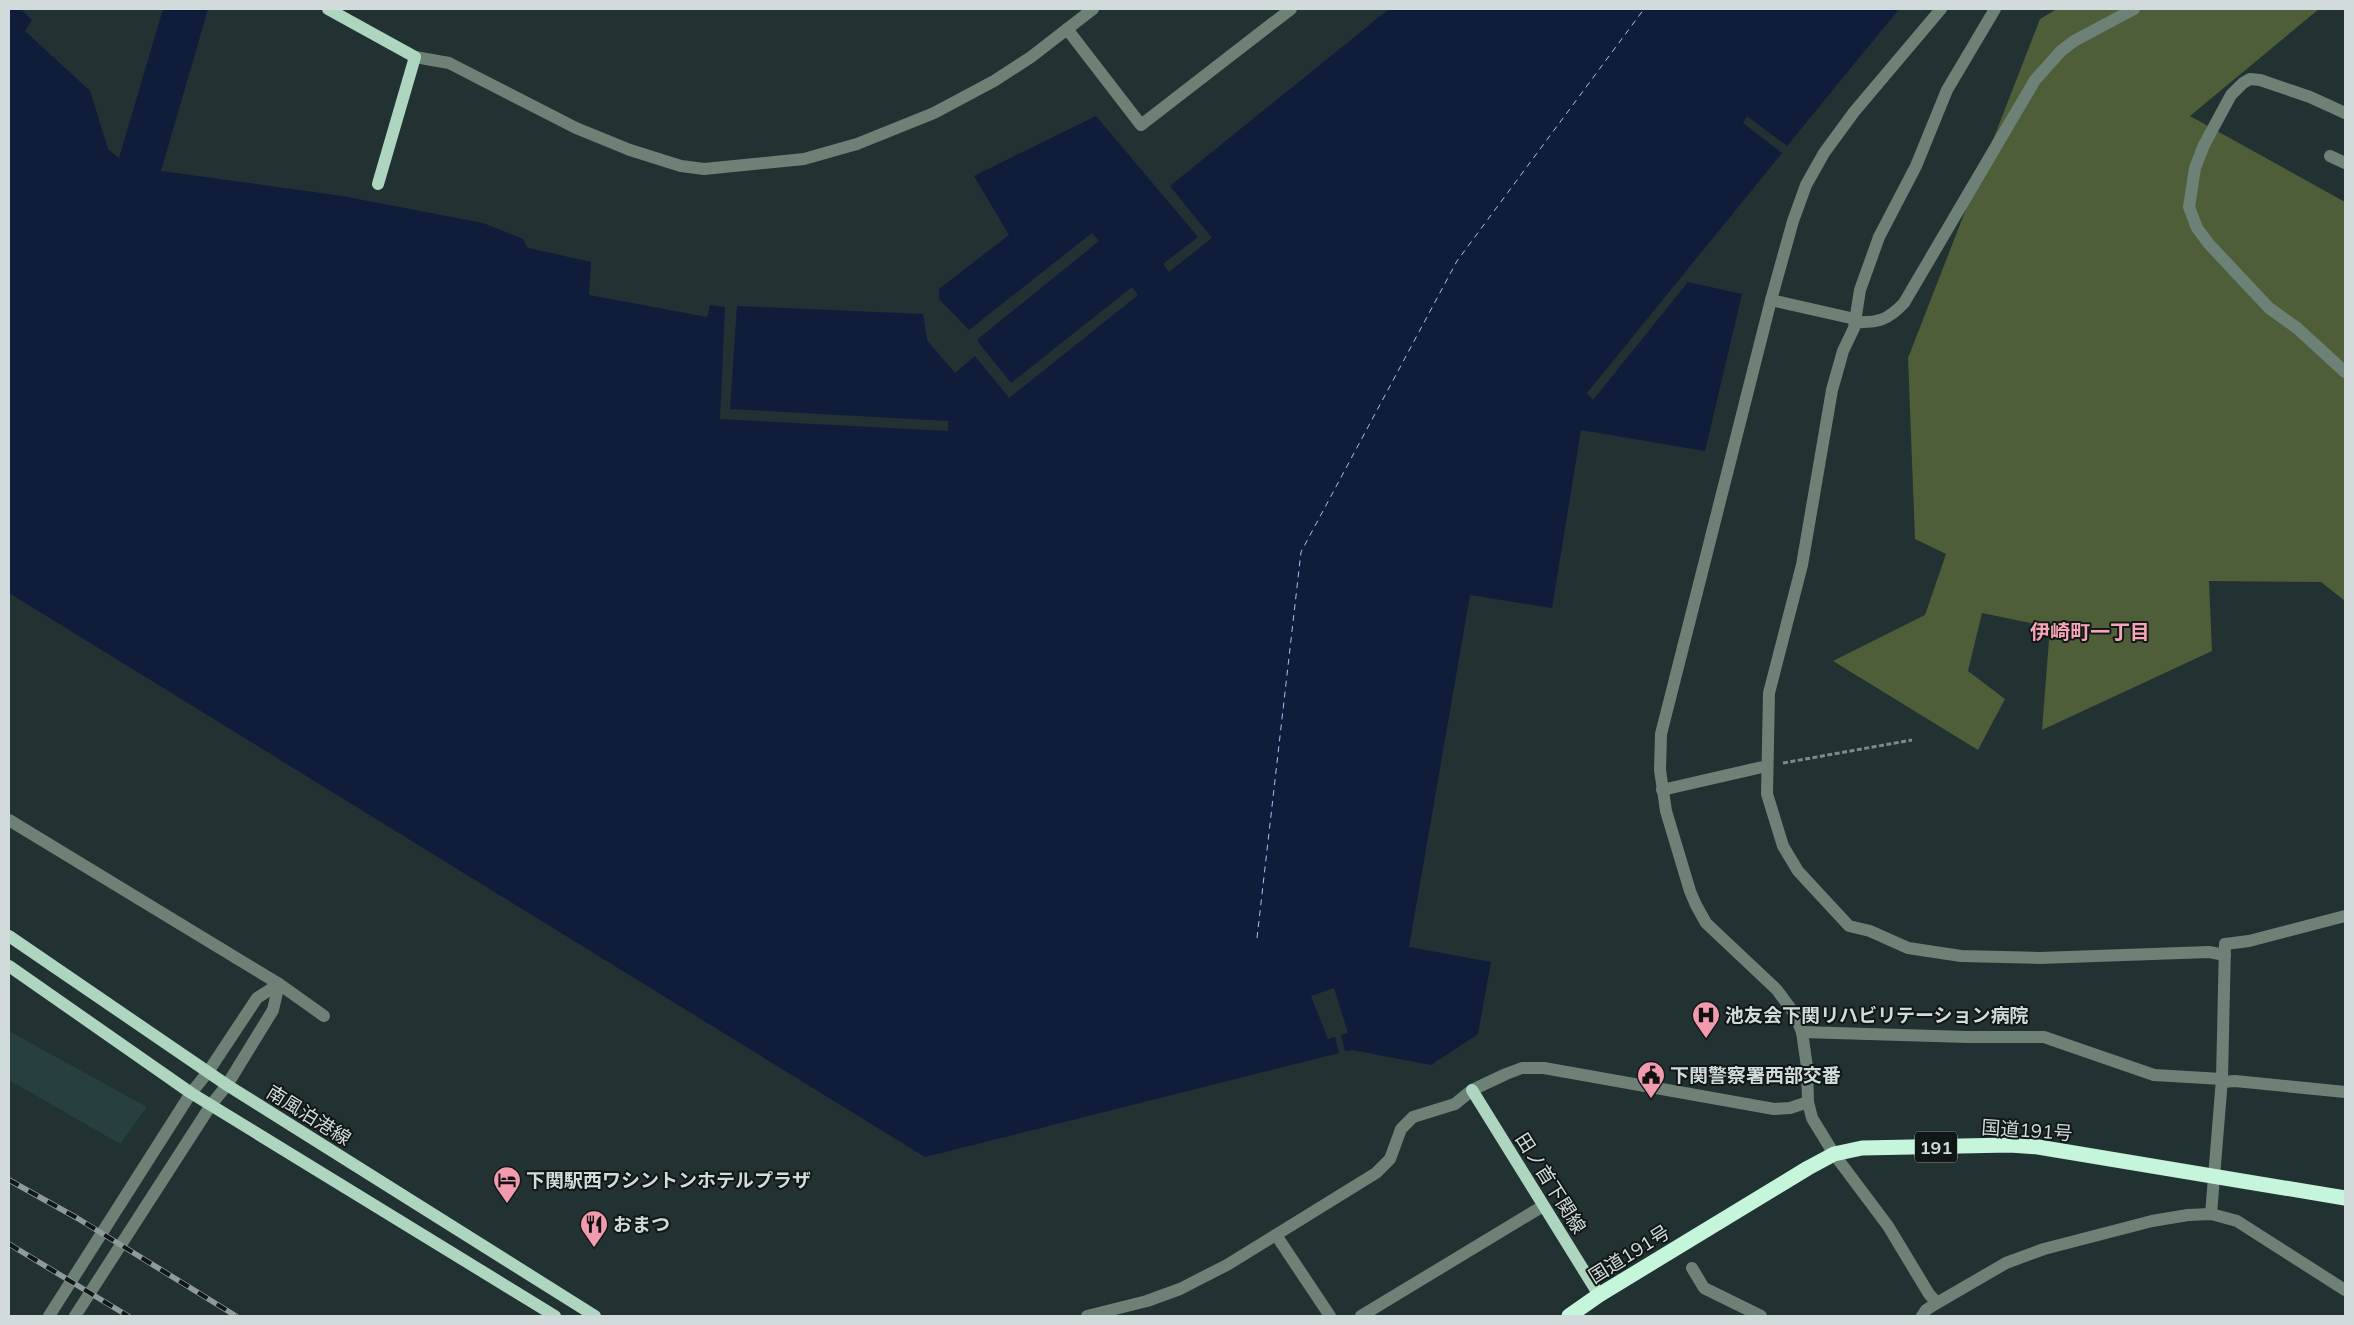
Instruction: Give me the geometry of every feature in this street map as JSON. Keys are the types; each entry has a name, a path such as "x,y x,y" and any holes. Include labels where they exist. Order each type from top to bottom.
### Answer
{"highway":[{"name":"国道191号","path":"1569,1316 1599,1295 1808,1168 1834,1154 1862,1148 2010,1145 2038,1147 2345,1198"}],"main road":[{"path":"328,9 415,57 378,184"},
{"name":"南風泊港線","path":"9,936 227,1085 595,1316"},
{"path":"9,966 191,1093 555,1316"},
{"name":"田ノ首下関線","path":"1472,1090 1599,1295"}],"street":[{"path":"415,57 449,63 576,128 630,150 681,166 704,169 804,159 858,144 934,113 994,81 1031,57 1093,9"},
{"path":"1067,29 1141,125 1291,9"},
{"path":"1937,1303 1929,1294 1888,1226 1834,1154 1812,1118 1808,1102 1807,1068 1802,1032 1794,1013 1786,1000 1706,923 1690,891 1666,811 1659,753 1661,734 1771,300 1793,220 1806,185 1824,153 1854,112 1941,9"},
{"path":"1995,9 1948,90 1916,166 1879,237 1860,290 1854,328 1843,351 1832,390 1802,565 1769,693 1767,794 1786,852 1798,871 1849,926 1870,931 1908,948 1961,956 2040,958 2209,952 2225,955"},
{"path":"1771,300 1868,323 1892,316 1904,303 2036,80 2055,58 2074,41 2134,9"},
{"path":"2345,112 2310,97 2260,80 2250,79 2243,83 2231,95 2204,145 2196,168 2189,207 2197,228 2209,244 2269,308 2297,328 2345,372"},
{"path":"2330,156 2345,163"},
{"path":"1662,790 1768,766"},
{"path":"9,820 279,984 324,1016"},
{"path":"2211,1214 2222,1080 2225,944 2249,941 2345,916"},
{"path":"48,1316 191,1093 208,1072 256,998 279,984"},
{"path":"75,1316 211,1105 227,1085 273,1010 279,984"},
{"path":"1802,1032 1967,1038 2044,1037 2154,1075 2345,1092"},
{"path":"1087,1316 1147,1301 1180,1289 1276,1235 1376,1173 1390,1159 1401,1129 1413,1117 1455,1104 1472,1090 1522,1068 1544,1068 1774,1109 1790,1108 1808,1102"},
{"path":"1361,1316 1543,1206"},
{"path":"1922,1316 1926,1310 1937,1303 2006,1263 2044,1249 2152,1221 2188,1215 2211,1214 2237,1221 2345,1290"},
{"path":"1276,1235 1330,1316"},
{"path":"1692,1268 1704,1288 1760,1316"}],"path":[{"path":"1768,766 1912,740"}],"shaded area":[{"path":"9,1031 147,1107 120,1144 9,1080"}],"green space":[{"path":"2057,9 2319,9 2190,116 2345,202 2345,601 2321,582 2209,581 2212,651 2042,730 2050,627 1982,613 1968,671 2005,699 1978,750 1833,661 1925,615 1946,554 1915,539 1908,358 2040,19"}],"water":[{"path":"9,9 21,9 32,20 25,31 90,91 108,149 119,158 163,9 208,9 161,171 342,196 483,223 523,239 528,248 591,262 589,295 707,317 710,305 725,307 720,419 948,431 948,421 730,409 737,306 923,314 927,340 955,373 975,356 1009,398 1138,295 1132,287 1011,383 978,342 978,339 1099,241 1092,233 969,330 939,299 939,289 1009,235 974,176 1096,116 1198,237 1163,264 1169,272 1212,238 1170,186 1389,9 1899,9 1787,146 1747,116 1743,123 1782,153 1587,393 1593,400 1688,282 1742,294 1705,451 1581,430 1552,608 1470,595 1409,947 1491,962 1478,1034 1431,1065 1352,1050 1345,1051 1341,1035 1348,1033 1334,988 1311,996 1328,1039 1335,1037 1339,1053 925,1157 9,593"}],"ferry route":[{"path":"1257,938 1301,552 1457,261 1644,9"}],"railway":[{"path":"9,1180 77,1218 236,1316"},
{"path":"9,1244 128,1316"}],"place":[{"name":"池友会下関リハビリテーション病院","path":"1706,1039"},
{"name":"下関警察署西部交番","path":"1651,1099"},
{"name":"下関駅西ワシントンホテルプラザ","path":"507,1204"},
{"name":"おまつ","path":"594,1248"}],"district":[{"name":"伊崎町一丁目","path":"2090,631"}]}
